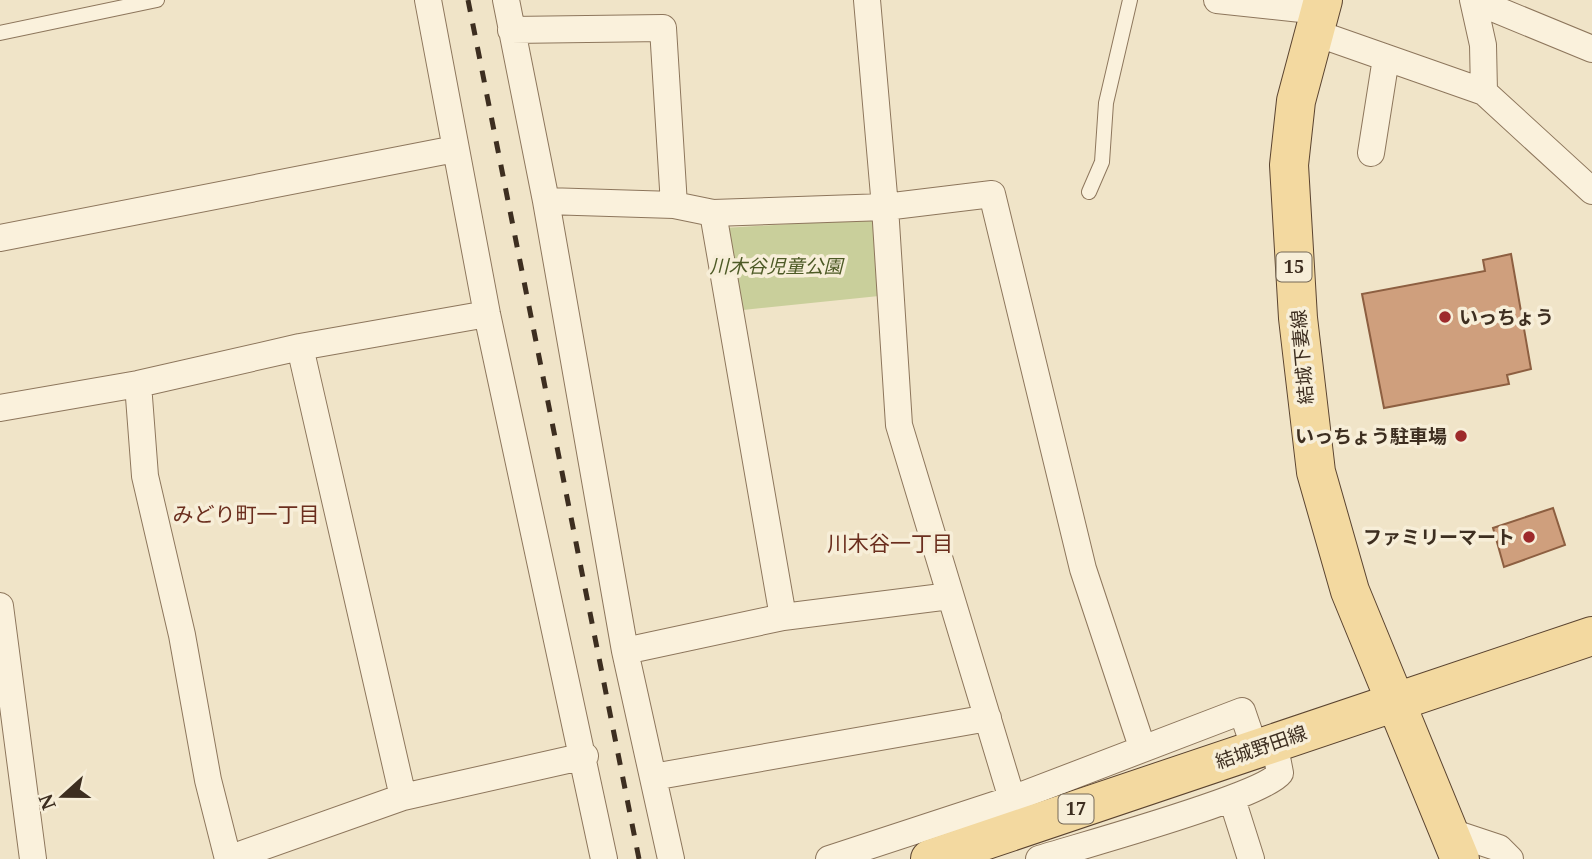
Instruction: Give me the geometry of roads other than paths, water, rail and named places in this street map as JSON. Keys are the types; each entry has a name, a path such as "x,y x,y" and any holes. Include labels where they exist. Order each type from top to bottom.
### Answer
{"main road":[{"name":"結城下妻線","path":"1319,14 1296,101 1289,165 1291,239 1305,403 1316,472 1332,535 1394,702 1454,845"},
{"name":"結城野田線","path":"944,854 1592,636"}],"street":[{"path":"428,0 486,314 585,756 604,859"},
{"path":"506,0 546,201 625,651 671,859"},
{"path":"867,0 885,207 899,425 1012,799"},
{"path":"1217,0 1319,14 1385,58 1484,92 1592,191"},
{"path":"1473,0 1592,48"},
{"path":"1473,0 1483,45 1484,92"},
{"path":"512,30 663,28 674,205"},
{"path":"1371,153 1385,58"},
{"path":"0,238 454,149"},
{"path":"546,201 674,205 713,213 885,207 992,194 1083,569 1142,747"},
{"path":"713,213 783,617"},
{"path":"0,408 138,384 300,347 486,314"},
{"path":"300,347 402,797"},
{"path":"138,384 145,475 182,635 208,780 228,859 402,797 585,756"},
{"path":"625,651 783,617 950,596"},
{"path":"0,606 33,859"},
{"path":"829,859 1012,799 1242,710 1280,773 1275,780 1232,799 1039,859"},
{"path":"653,777 988,718"},
{"path":"1232,799 1251,859"},
{"path":"1454,845 1499,848 1510,859"}],"lane":[{"path":"0,33 157,0"},
{"path":"1089,192 1102,162 1107,103 1130,0"}],"railway":[{"path":"468,0 639,859"}],"place":[{"name":"いっちょう","path":"1445,317"},
{"name":"いっちょう駐車場","path":"1461,436"},
{"name":"ファミリーマート","path":"1529,537"}],"district":[{"name":"みどり町一丁目","path":"246,515"},
{"name":"川木谷一丁目","path":"890,544"}],"park label":[{"name":"川木谷児童公園","path":"776,266"}]}
